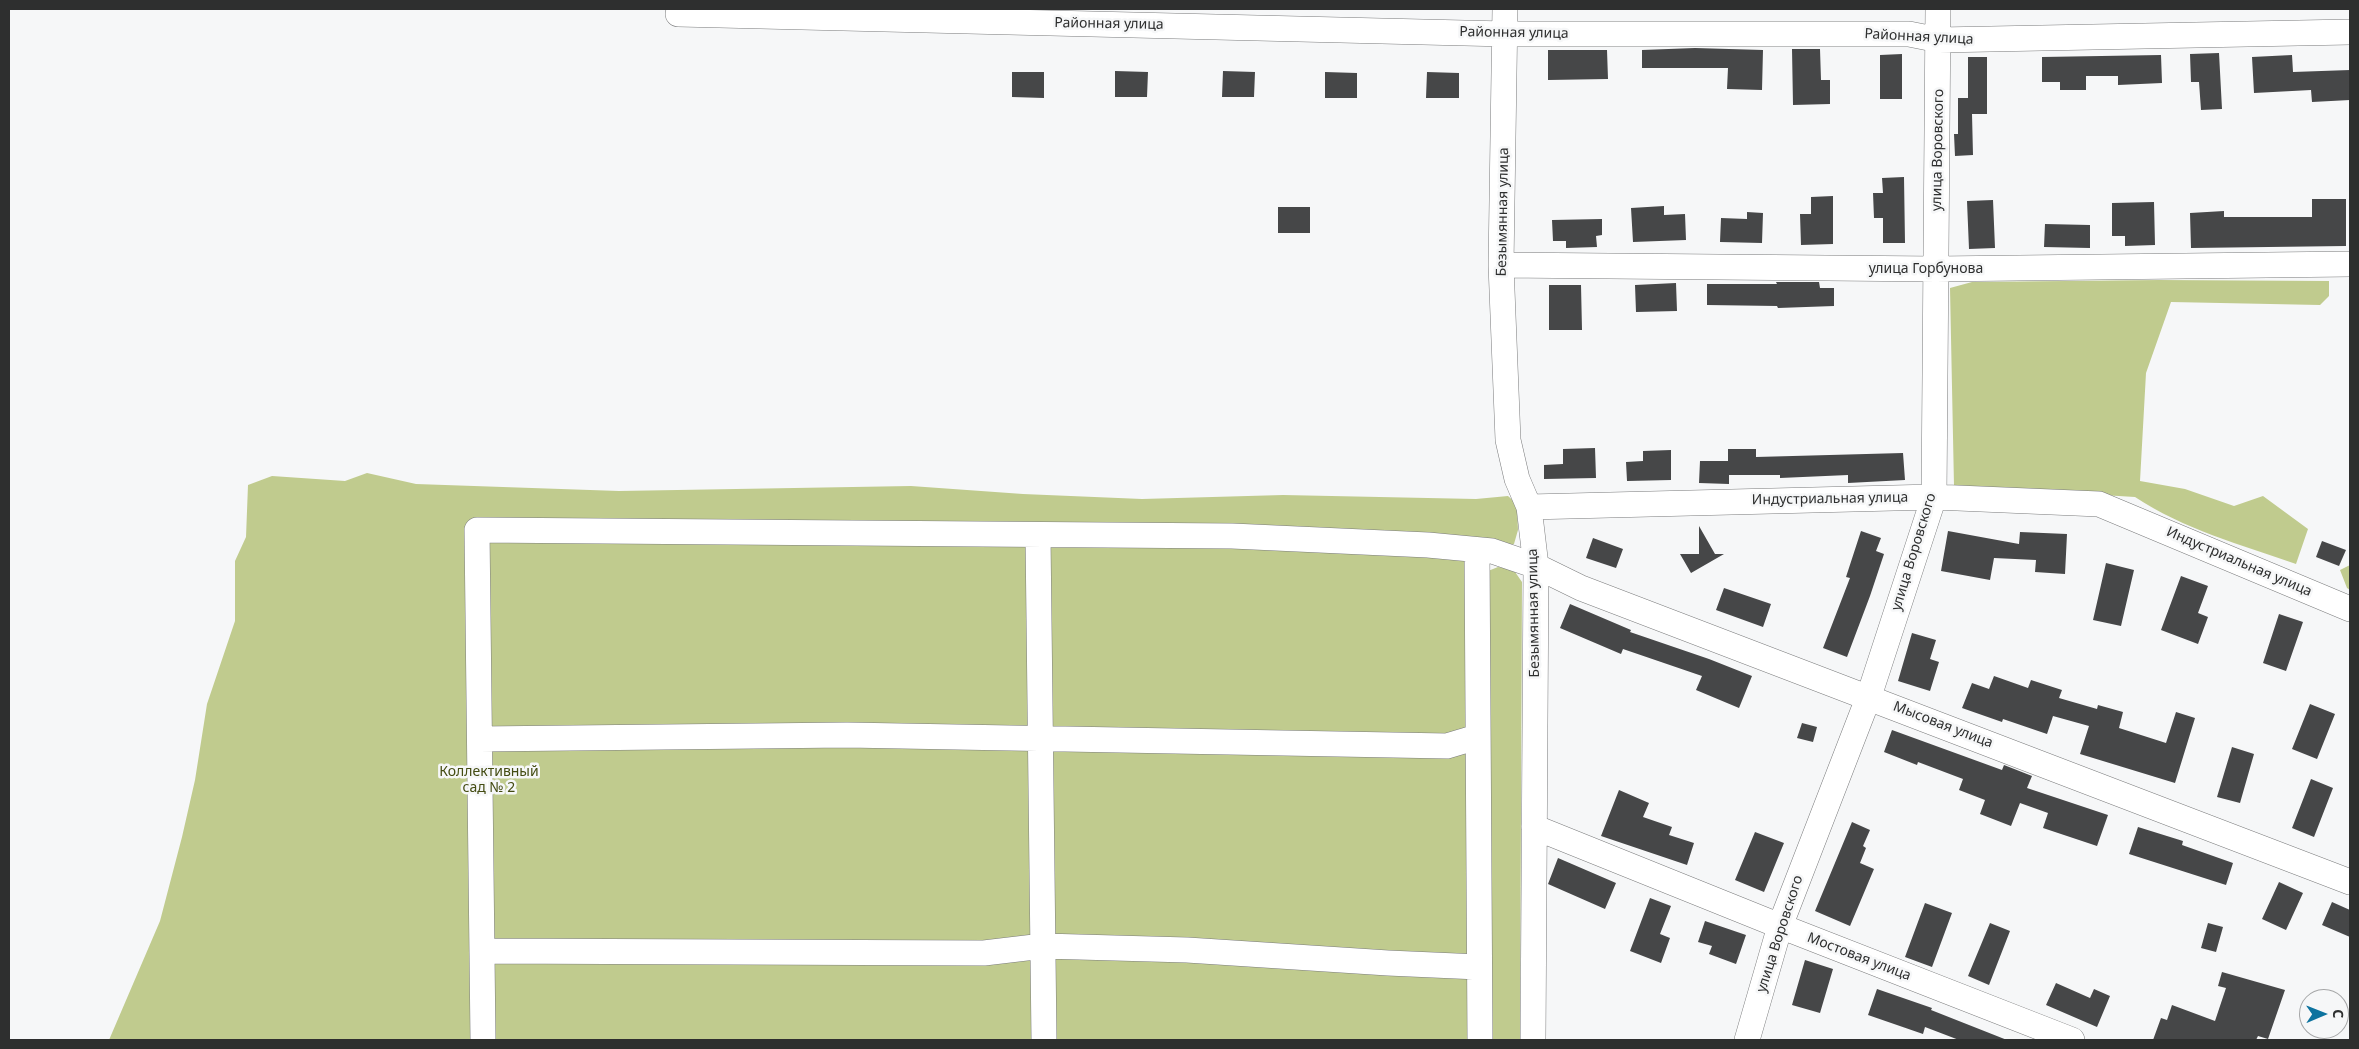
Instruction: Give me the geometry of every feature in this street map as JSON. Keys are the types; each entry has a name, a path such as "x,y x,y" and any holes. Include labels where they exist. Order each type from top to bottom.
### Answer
{"street":[{"name":"Безымянная улица","path":"1506,9 1501,265 1508,440 1517,479 1529,507 1536,566 1533,1040"},
{"name":"улица Воровского","path":"1747,1040 1780,926 1869,696 1934,497 1938,9"},
{"name":"Районная улица","path":"678,14 928,14 1506,34 1909,34 1939,40 2350,32"},
{"name":"улица Горбунова","path":"1501,265 1936,269 2350,264"},
{"name":"Индустриальная улица","path":"1529,507 1934,497 2099,504 2350,609"},
{"name":"Мысовая улица","path":"480,739 477,530 1038,536 1232,536 1428,544 1492,551 1536,566 1581,588 1869,696 2350,882"},
{"path":"1038,536 1044,1040"},
{"path":"1477,550 1480,1040"},
{"path":"483,1040 480,739 838,735 1447,746 1477,737"},
{"name":"Мостовая улица","path":"1534,827 2072,1040"},
{"path":"483,951 984,953 1043,946 1188,950 1479,967"}],"green space":[{"path":"2329,281 2329,296 2320,305 2171,302 2146,373 2140,481 2185,489 2234,506 2263,496 2308,529 2296,564 2193,527 2153,508 2135,497 1954,486 1950,288 1972,282"},
{"name":"Коллективный сад № 2","path":"367,473 416,484 619,491 911,486 1023,494 1142,499 1283,495 1476,499 1508,496 1517,504 1518,530 1514,544 1505,547 1489,545 1483,573 1498,567 1513,569 1522,582 1520,1040 109,1040 160,921 182,837 195,780 207,704 235,621 235,561 246,537 248,485 272,476 345,481"},
{"path":"2350,565 2350,590 2347,588 2340,570"}],"building":[{"path":"1695,48 1763,50 1762,90 1727,89 1728,68 1642,68 1642,50"},
{"path":"1792,49 1820,49 1821,80 1830,80 1830,104 1793,105"},
{"path":"1548,50 1607,50 1608,79 1548,80"},
{"path":"2219,53 2222,109 2201,110 2199,82 2191,82 2190,54"},
{"path":"1902,54 1902,99 1880,99 1880,55"},
{"path":"2161,55 2162,83 2118,85 2118,76 2086,76 2086,90 2060,90 2060,82 2042,82 2042,57"},
{"path":"2292,55 2293,72 2350,70 2350,100 2312,102 2311,90 2254,93 2252,57"},
{"path":"1968,57 1987,57 1987,114 1972,114 1973,155 1955,156 1954,134 1958,134 1958,98 1968,98"},
{"path":"1115,71 1148,72 1147,97 1115,97"},
{"path":"1223,71 1255,72 1254,97 1222,97"},
{"path":"1012,72 1044,72 1044,98 1012,97"},
{"path":"1325,72 1357,73 1357,98 1325,98"},
{"path":"1427,72 1459,73 1459,98 1426,98"},
{"path":"1904,177 1905,243 1883,243 1883,218 1874,218 1873,193 1883,193 1882,178"},
{"path":"1833,196 1833,244 1801,245 1800,214 1811,214 1811,197"},
{"path":"2312,199 2346,199 2346,246 2191,248 2190,213 2224,211 2224,217 2312,217"},
{"path":"1993,200 1995,248 1969,249 1967,201"},
{"path":"2154,202 2155,245 2125,246 2125,236 2112,236 2112,203"},
{"path":"1664,206 1664,215 1685,214 1686,240 1633,242 1631,208"},
{"path":"1278,207 1310,207 1310,233 1278,233"},
{"path":"1747,212 1763,213 1762,243 1720,242 1721,218 1747,219"},
{"path":"1602,219 1602,235 1596,236 1597,247 1566,248 1566,241 1553,241 1552,220"},
{"path":"2045,224 2090,225 2090,248 2044,247"},
{"path":"1776,282 1819,282 1820,288 1834,288 1834,306 1778,308 1777,306 1707,305 1707,284 1777,284"},
{"path":"1676,283 1677,311 1636,312 1635,285"},
{"path":"1549,285 1581,285 1582,330 1549,330"},
{"path":"1595,448 1596,478 1544,479 1544,465 1563,464 1563,449"},
{"path":"1728,449 1756,449 1756,457 1903,453 1905,480 1848,483 1848,475 1780,478 1780,475 1729,475 1729,484 1699,483 1700,461 1728,461"},
{"path":"1671,450 1671,480 1627,481 1626,462 1643,461 1643,451"},
{"path":"1699,526 1715,554 1724,554 1691,573 1680,554 1699,554"},
{"path":"1861,531 1881,538 1876,551 1884,554 1847,657 1823,648 1850,578 1846,577"},
{"path":"1948,531 2019,544 2020,532 2067,534 2065,574 2035,572 2036,560 1994,558 1990,580 1941,571"},
{"path":"1593,538 1623,549 1616,568 1586,558"},
{"path":"2322,541 2346,550 2339,566 2316,557"},
{"path":"2106,563 2134,570 2121,626 2093,620"},
{"path":"2181,576 2208,586 2198,613 2208,617 2198,644 2161,630"},
{"path":"1724,588 1771,604 1763,627 1716,610"},
{"path":"1570,604 1631,630 1630,632 1752,676 1739,708 1696,690 1702,676 1623,649 1621,654 1560,628"},
{"path":"2279,614 2303,622 2286,671 2263,663"},
{"path":"1912,633 1936,640 1930,659 1939,662 1930,691 1898,681"},
{"path":"1994,676 2028,688 2031,680 2062,690 2059,698 2097,709 2098,705 2123,712 2119,728 2166,743 2176,712 2195,718 2175,783 2080,754 2089,726 2053,716 2047,734 2003,719 2002,722 1962,708 1972,683 1989,689"},
{"path":"2310,704 2335,714 2317,759 2292,749"},
{"path":"1802,723 1817,727 1813,742 1797,738"},
{"path":"1892,730 2002,770 2004,765 2032,776 2027,788 2108,815 2097,846 2043,828 2048,813 2020,803 2011,826 1980,814 1985,800 1959,790 1963,779 1918,762 1917,765 1884,752"},
{"path":"2232,747 2254,754 2240,803 2217,797"},
{"path":"2311,779 2333,788 2314,837 2292,828"},
{"path":"1619,790 1649,803 1643,817 1672,827 1669,835 1694,843 1687,865 1601,836"},
{"path":"1852,822 1870,830 1863,846 1866,848 1860,863 1874,869 1850,926 1815,911"},
{"path":"2138,827 2183,841 2182,845 2233,863 2226,885 2129,854"},
{"path":"1755,832 1784,843 1764,892 1735,880"},
{"path":"1558,858 1616,883 1605,909 1548,884"},
{"path":"2279,882 2303,893 2286,930 2262,919"},
{"path":"1650,898 1671,906 1660,934 1670,938 1661,963 1630,951"},
{"path":"2332,902 2350,910 2350,937 2322,925"},
{"path":"1925,903 1952,913 1932,967 1905,957"},
{"path":"1705,921 1746,935 1736,964 1709,954 1712,946 1698,942"},
{"path":"1990,923 2010,931 1989,985 1968,976"},
{"path":"2208,923 2223,927 2216,952 2201,948"},
{"path":"1805,960 1833,969 1820,1013 1792,1005"},
{"path":"2222,972 2285,990 2268,1039 2258,1036 2256,1040 2153,1040 2161,1018 2167,1020 2172,1005 2215,1021 2226,988 2218,986"},
{"path":"2056,983 2090,998 2094,989 2110,996 2097,1027 2046,1005"},
{"path":"1877,989 1932,1008 1931,1010 2007,1040 1959,1040 1925,1027 1923,1034 1868,1015"}]}
